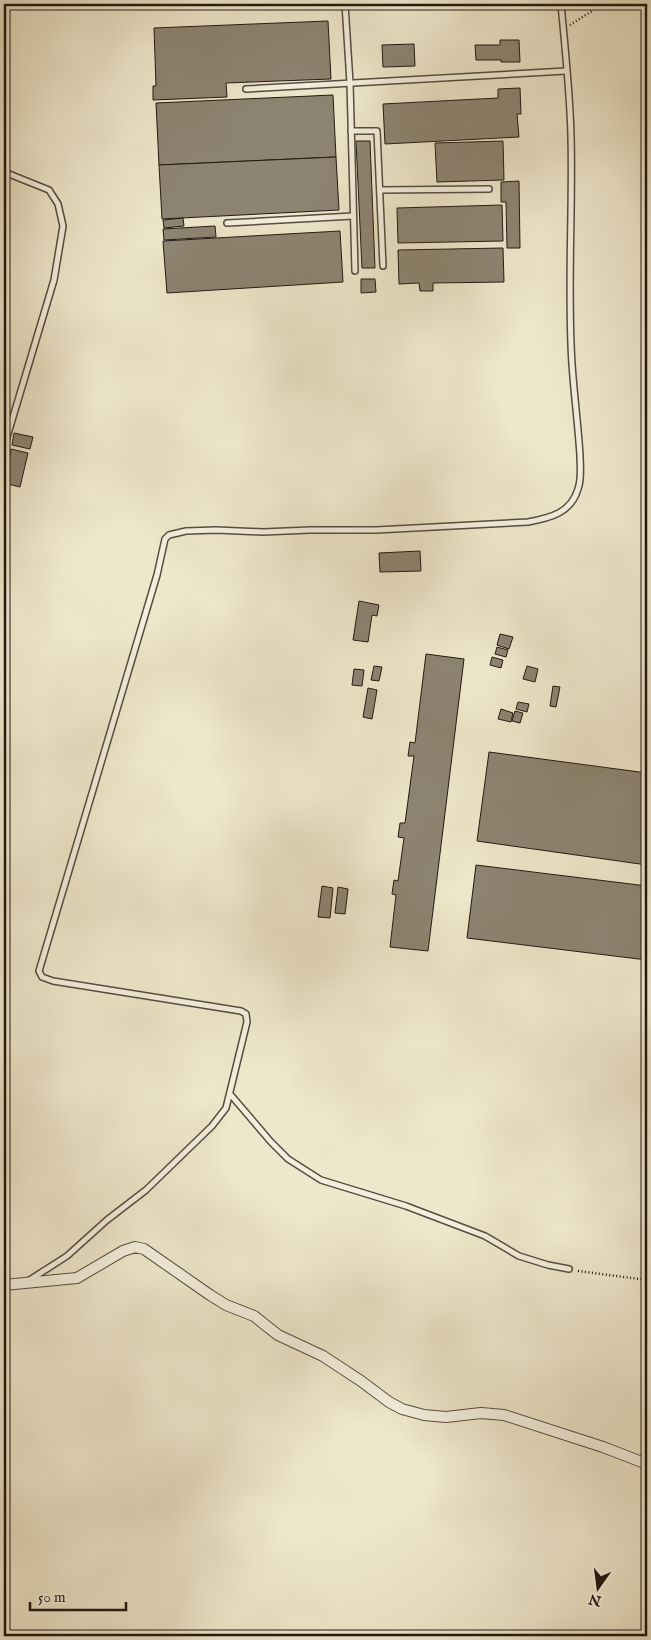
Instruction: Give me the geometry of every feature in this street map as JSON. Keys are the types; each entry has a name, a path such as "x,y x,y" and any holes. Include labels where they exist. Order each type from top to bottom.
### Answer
{"street":[{"path":"4,1285 77,1278 131,1247 140,1247 226,1305 254,1316 278,1335 323,1356 397,1407 424,1415 446,1417 481,1414 504,1415 603,1447 647,1464"}],"lane":[{"path":"344,4 350,83 355,271"},
{"path":"26,1283 67,1256 107,1220 146,1190 184,1155 224,1112 230,1094 246,1022 247,1016 244,1012 53,981 42,978 39,971 166,539 169,535 186,531 376,530 528,522 550,518 564,510 571,503 578,490 580,480 578,419 571,348 571,135 561,4"},
{"path":"246,89 566,71"},
{"path":"351,132 377,131 383,266"},
{"path":"4,172 49,190 58,204 62,226 54,280 4,447"},
{"path":"380,190 489,188"},
{"path":"227,223 354,216"},
{"path":"230,1094 288,1159 321,1180 406,1206 486,1236 519,1256 569,1269"}],"path":[{"path":"563,29 603,4"},
{"path":"569,1269 647,1280"}],"building":[{"path":"328,21 331,79 226,83 227,97 153,100 153,86 156,86 154,28"},
{"path":"500,40 519,40 520,62 476,60 475,45 500,45"},
{"path":"414,44 415,66 383,67 382,45"},
{"path":"520,88 521,114 517,114 519,137 385,144 383,104 498,98 498,89"},
{"path":"333,95 336,157 159,165 156,103"},
{"path":"356,141 370,141 375,268 362,268"},
{"path":"503,141 504,180 437,182 435,143"},
{"path":"336,157 339,210 162,219 159,165"},
{"path":"519,181 520,248 507,248 506,202 501,202 501,182"},
{"path":"502,205 503,241 398,243 397,208"},
{"path":"183,218 184,226 164,228 163,220"},
{"path":"215,226 216,237 164,240 163,229"},
{"path":"340,231 343,282 167,293 163,241"},
{"path":"503,248 504,282 433,283 433,291 420,291 419,283 399,284 398,250"},
{"path":"361,279 375,279 376,292 361,293"},
{"path":"14,433 33,437 30,449 12,445"},
{"path":"11,449 28,453 20,487 4,483"},
{"path":"420,551 421,571 380,572 379,553"},
{"path":"359,601 379,605 377,616 372,615 368,642 353,640"},
{"path":"500,634 513,637 509,649 497,645"},
{"path":"497,647 508,650 506,657 495,654"},
{"path":"426,654 464,659 428,951 390,947 396,895 392,894 394,880 398,881 404,838 398,837 400,823 405,823 414,756 408,756 410,742 415,743"},
{"path":"492,657 503,660 501,668 490,665"},
{"path":"374,666 382,667 379,681 371,680"},
{"path":"527,666 538,669 535,682 523,679"},
{"path":"354,669 364,670 362,686 352,685"},
{"path":"553,686 560,687 556,707 550,706"},
{"path":"368,688 377,690 372,719 363,717"},
{"path":"518,702 529,704 527,712 516,709"},
{"path":"501,709 513,713 511,722 498,719"},
{"path":"515,711 523,713 520,723 512,721"},
{"path":"489,752 647,773 647,865 477,841"},
{"path":"476,865 647,886 647,960 467,938"},
{"path":"322,886 333,888 330,918 318,917"},
{"path":"338,887 348,889 345,914 335,913"}]}
